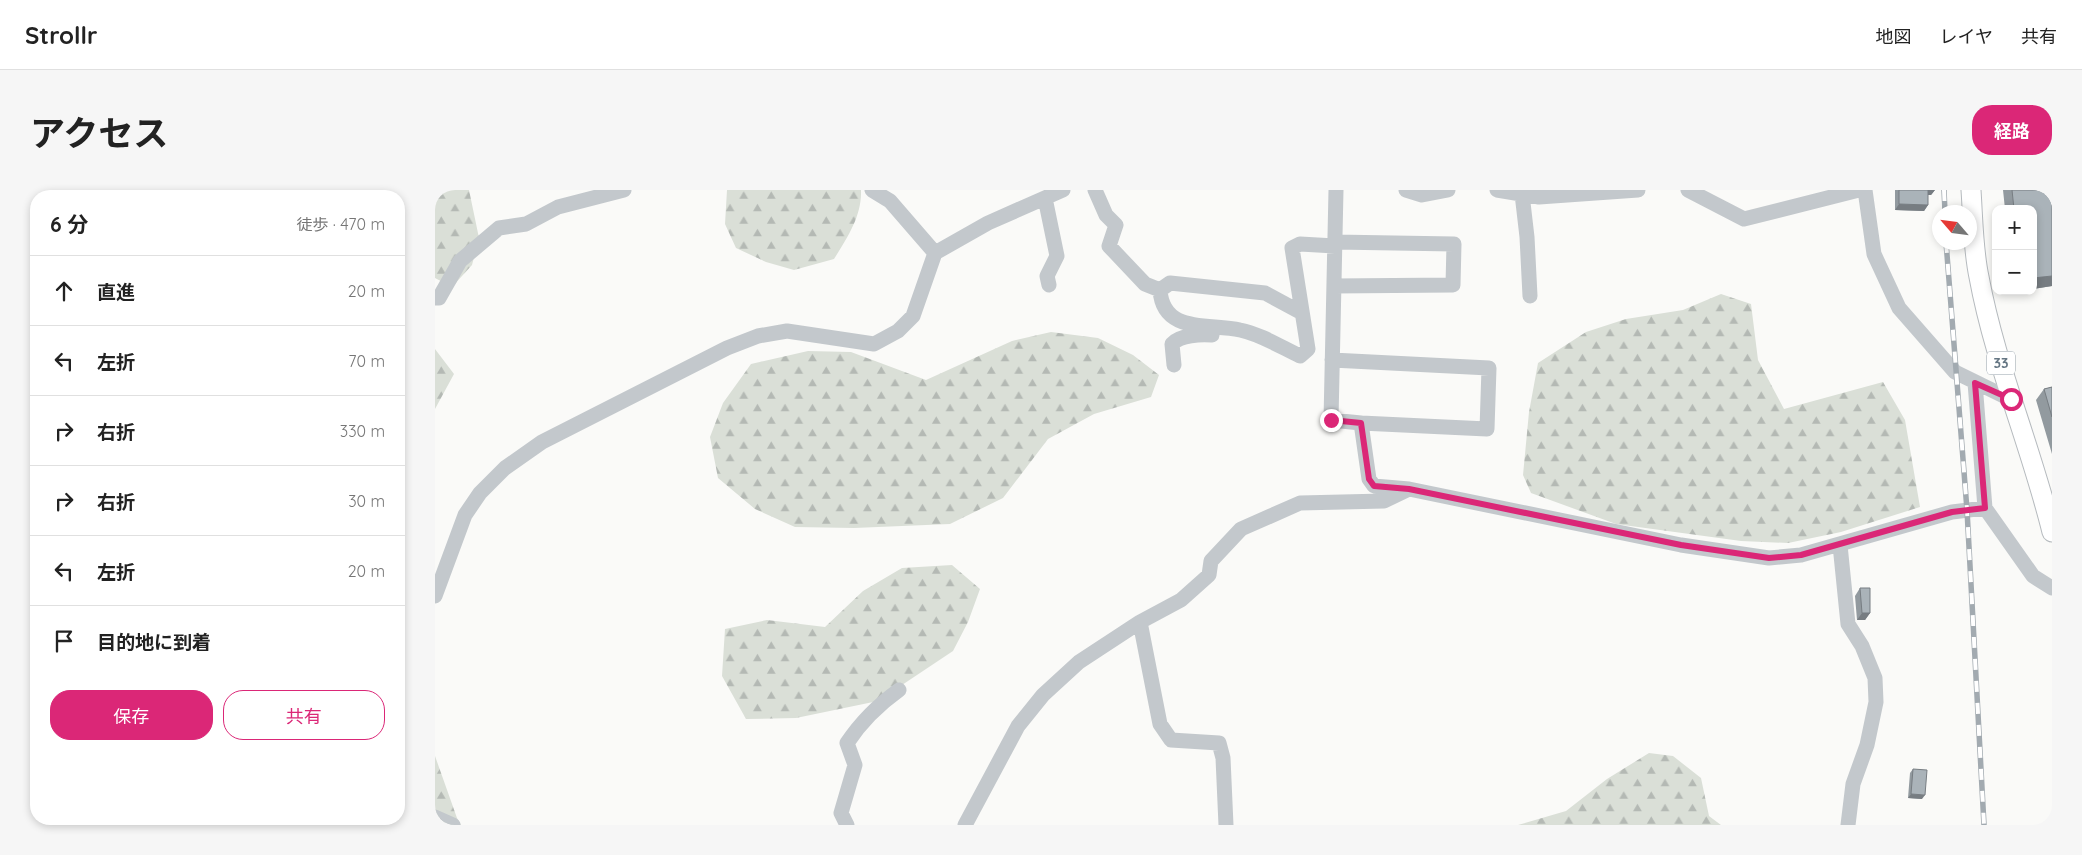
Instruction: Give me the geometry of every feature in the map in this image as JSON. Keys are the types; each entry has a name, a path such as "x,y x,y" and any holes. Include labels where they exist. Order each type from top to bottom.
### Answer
{"main road":[{"name":"33","path":"1971,190 1978,275 2011,399 2048,497 2052,532"}],"street":[{"path":"435,298 439,298 460,260 499,228 526,224 558,207 624,190"},
{"path":"872,190 890,201 935,253"},
{"path":"435,596 465,515 480,493 505,468 542,442 727,348 757,336 787,331 874,344 898,331 913,316 935,253 989,223 1063,190"},
{"path":"1095,190 1106,215 1116,225 1109,246 1145,284 1160,290"},
{"path":"1332,360 1489,368 1487,429 1331,420 1332,360 1336,190"},
{"path":"1406,190 1422,195 1448,190"},
{"path":"1497,190 1539,197 1638,190"},
{"path":"1688,190 1744,219 1859,190"},
{"path":"1865,190 1874,254 1899,308 1955,372 2011,399"},
{"path":"1522,194 1527,237 1530,296"},
{"path":"1045,198 1057,256 1047,276 1049,285"},
{"path":"1160,290 1161,303 1173,316 1184,323 1246,332 1300,356 1308,349 1292,248 1299,244 1454,244 1453,285 1334,286"},
{"path":"1160,290 1170,283 1249,290 1265,293 1302,312"},
{"path":"1174,365 1173,344 1176,340 1203,334 1236,336 1246,332"},
{"path":"1975,383 1985,508 2033,576 2052,588"},
{"path":"1361,423 1369,479 1374,486 1409,489 1681,545 1769,558 1801,555 1952,512 1985,508"},
{"path":"965,825 1018,726 1043,695 1079,662 1140,622 1181,600 1209,575 1211,561 1241,529 1300,503 1384,501 1409,489"},
{"path":"1840,545 1848,624 1862,646 1875,678 1876,702 1867,745 1853,784 1847,825"},
{"path":"1140,622 1159,724 1171,740 1219,743 1223,758 1226,825"},
{"path":"847,825 841,813 855,765 847,743 859,726 883,701 899,690"},
{"path":"435,816 453,825"}],"green space":[{"path":"435,190 469,190 479,238 472,265 452,287 435,278"},
{"path":"727,190 861,190 861,200 853,226 834,259 794,270 766,262 736,248 725,224"},
{"path":"1721,294 1751,304 1758,360 1784,409 1883,382 1905,420 1920,507 1841,532 1788,543 1741,541 1616,524 1531,493 1523,475 1529,412 1538,363 1586,332 1626,319 1683,310"},
{"path":"1051,332 1098,338 1133,355 1159,375 1151,397 1094,414 1048,439 1003,498 950,524 854,528 795,527 755,509 718,478 710,437 723,403 751,364 808,351 851,352 926,380 1012,341"},
{"path":"435,349 454,374 435,409"},
{"path":"952,565 980,589 968,622 953,651 878,701 796,718 746,719 722,676 725,629 767,620 825,627 863,591 902,568"},
{"path":"1649,753 1673,756 1701,778 1709,816 1721,825 1518,825 1566,811 1607,779"},
{"path":"435,756 457,818 461,825 435,825"}],"building":[{"path":"1899,190 1928,190 1928,205 1899,204"},
{"path":"2012,190 2052,190 2052,276 2037,278 2037,205 2014,205"},
{"path":"2052,387 2052,417 2044,389"},
{"path":"1860,588 1870,588 1870,613 1862,613"},
{"path":"1913,769 1927,770 1925,795 1911,794"}],"railway":[{"path":"1944,190 1945,205"},
{"path":"1947,250 1967,510 1984,825"}],"route":[{"path":"1331,420 1361,423 1369,479 1374,486 1409,489 1592,528 1681,545 1769,558 1801,555 1952,512 1985,508 1975,383 2011,399"}]}
